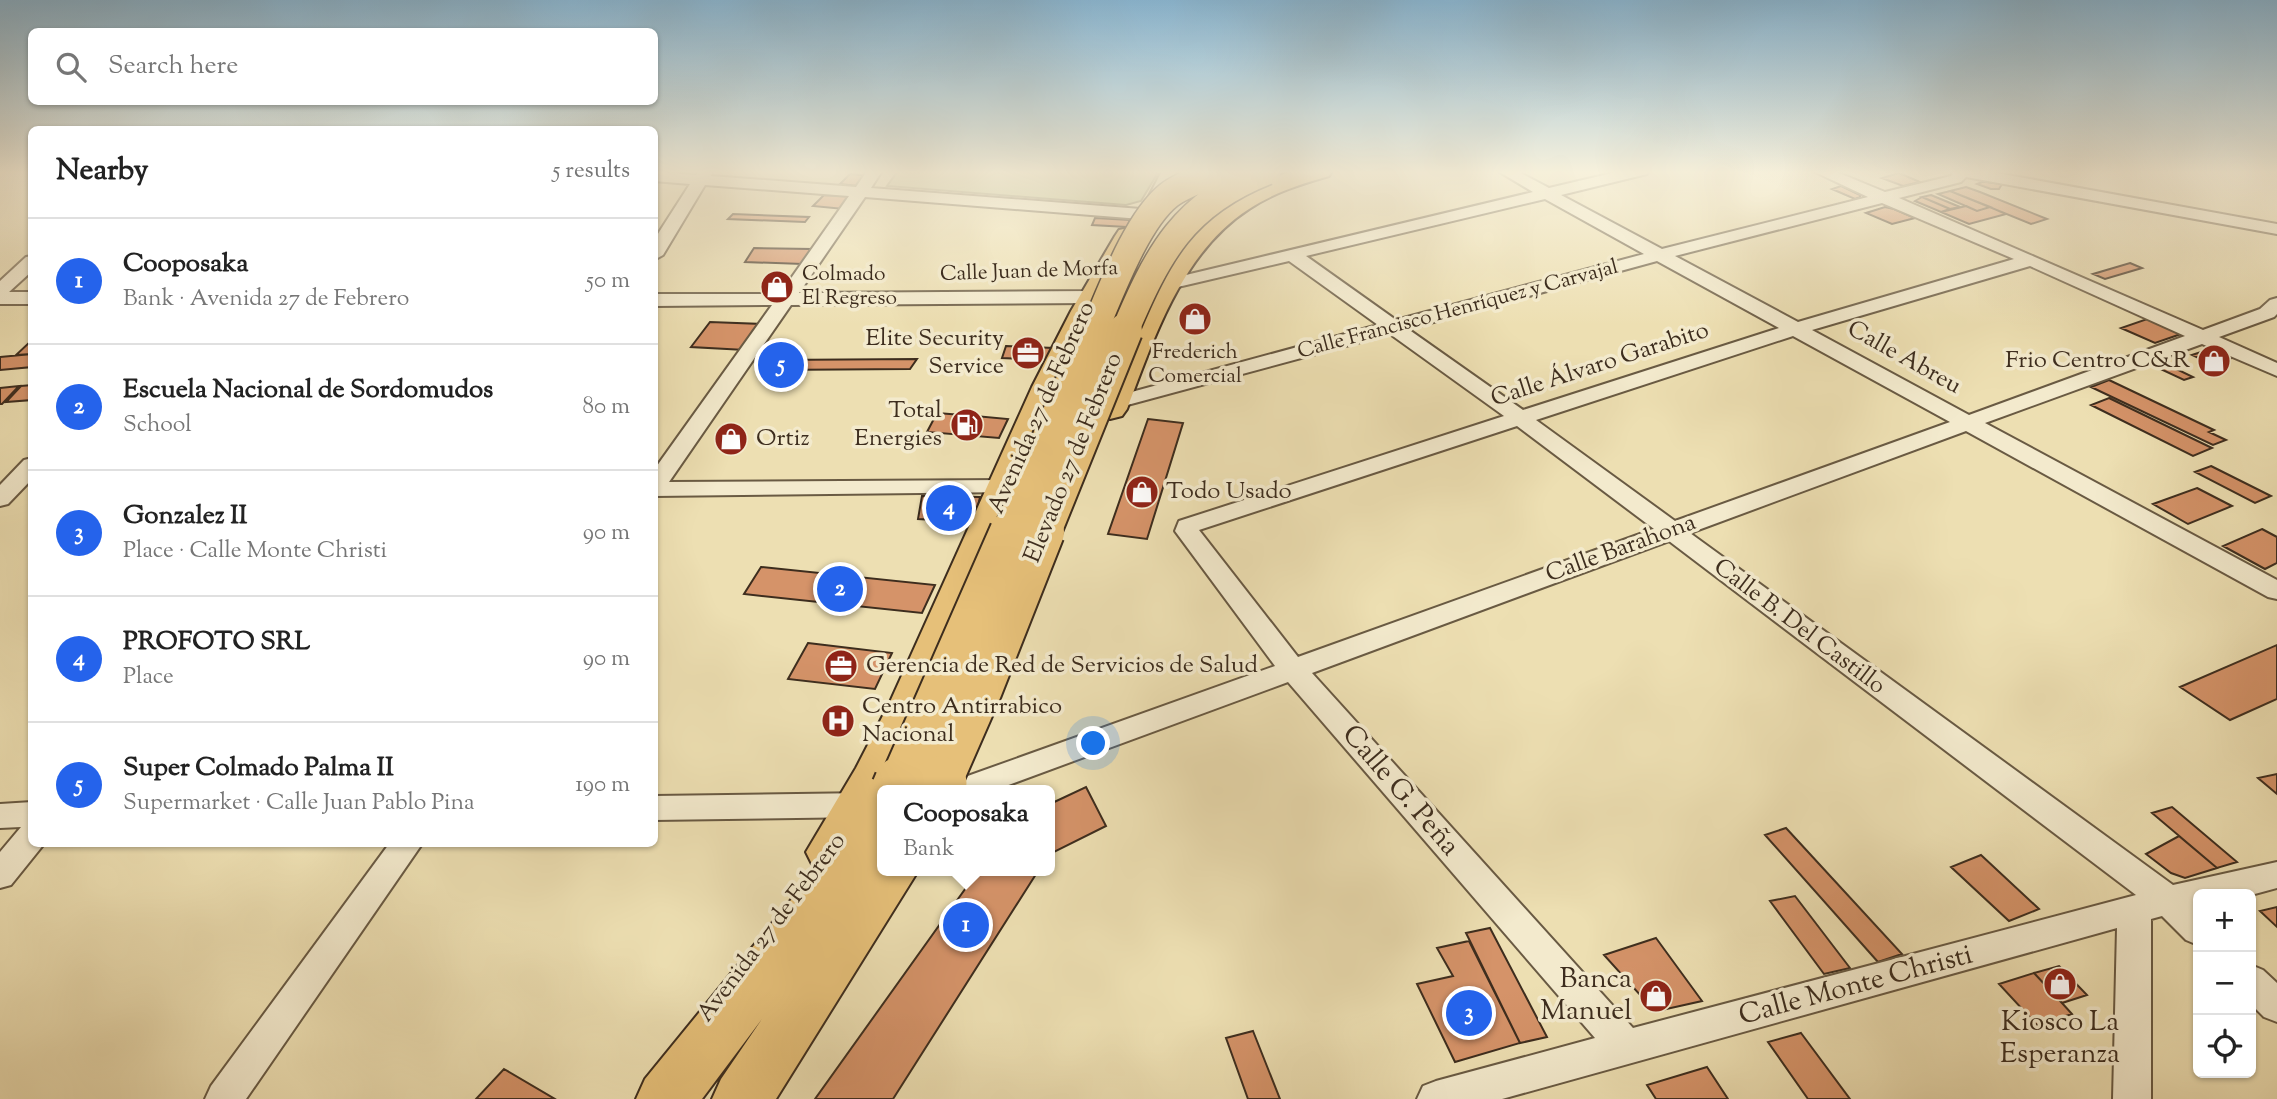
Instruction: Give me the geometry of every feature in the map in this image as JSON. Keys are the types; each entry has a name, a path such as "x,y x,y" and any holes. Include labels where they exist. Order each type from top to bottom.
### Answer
{"main road":[{"name":"Avenida 27 de Febrero","path":"887,785 923,682 1005,487 1090,297 1143,222"},
{"name":"Elevado 27 de Febrero","path":"890,785 973,622 1120,269 1147,222"},
{"name":"Elevado 27 de Febrero","path":"939,785 967,724 1094,406 1151,296 1160,260 1187,222"},
{"path":"957,785 1113,403 1151,296 1194,222"},
{"path":"1151,296 1217,222"},
{"name":"Avenida 27 de Febrero","path":"641,1099 814,880 877,808"},
{"name":"Elevado 27 de Febrero","path":"666,1099 835,883 877,810"},
{"path":"742,1099 890,876"},
{"path":"762,1099 905,876"}],"street":[{"path":"658,248 674,222"},
{"path":"658,482 838,222"},
{"name":"Calle Juan de Morfa","path":"658,300 1151,296 1429,222"},
{"name":"Calle Abreu","path":"1600,222 1969,424 2275,587"},
{"name":"Calle Francisco Henríquez y Carvajal","path":"1113,403 1789,222"},
{"path":"1942,222 2277,370"},
{"path":"2240,222 2277,229"},
{"name":"Calle B. Del Castillo","path":"1294,256 1520,418 2168,900 2193,925"},
{"name":"Calle Álvaro Garabito","path":"1187,526 1795,329 2031,260"},
{"path":"0,291 28,265"},
{"path":"0,298 28,298"},
{"name":"Calle Barahona","path":"976,785 1669,530 1969,424 2267,313 2277,304"},
{"path":"0,498 28,469"},
{"path":"658,488 1005,487"},
{"path":"0,498 28,498"},
{"name":"Calle G. Peña","path":"1187,526 1186,531 1293,670 1626,1047"},
{"path":"658,808 877,803"},
{"path":"0,816 28,814"},
{"path":"0,875 28,841"},
{"path":"224,1099 404,847"},
{"name":"Calle Monte Christi","path":"1436,1099 2134,912 2168,900 2277,875"},
{"path":"2132,1099 2134,912"},
{"path":"2256,986 2277,1006"}],"building":[{"path":"1093,222 1129,222 1127,227 1092,225"},
{"path":"754,248 812,249 803,264 745,262"},
{"path":"2130,263 2142,268 2105,279 2093,274"},
{"path":"2150,318 2181,334 2155,343 2121,328"},
{"path":"710,322 762,324 745,350 691,347"},
{"path":"28,344 28,354 16,355"},
{"name":"Elite Security Service","path":"1006,346 1054,348 1050,360 1002,358"},
{"name":"Frio Centro C&R","path":"2213,348 2237,356 2213,365 2192,355"},
{"path":"28,354 28,367 0,370 0,357"},
{"path":"917,359 910,369 769,370 773,360"},
{"path":"2164,363 2193,377 2184,380 2154,366"},
{"path":"2109,380 2214,430 2209,432 2226,440 2213,445 2091,387"},
{"path":"28,385 28,400 6,402 21,386"},
{"path":"19,386 2,404 0,404 0,388"},
{"path":"2109,398 2212,448 2193,456 2091,405"},
{"name":"Total Energies","path":"937,413 1008,419 999,438 927,432"},
{"path":"1148,419 1183,423 1147,539 1108,534"},
{"path":"2211,466 2271,496 2255,503 2195,472"},
{"path":"2197,488 2232,506 2188,524 2153,504"},
{"path":"922,496 980,497 973,528 935,529 936,520 918,519"},
{"path":"2262,529 2277,537 2277,563 2265,569 2223,546"},
{"path":"761,567 935,585 922,613 744,594"},
{"name":"Gerencia de Red de Servicios de Salud","path":"808,643 892,653 875,689 788,679"},
{"path":"2277,645 2277,699 2230,720 2180,687"},
{"path":"2277,774 2277,794 2258,778"},
{"path":"1086,787 1106,826 1055,852 1055,802"},
{"path":"2172,807 2237,862 2217,868 2152,813"},
{"path":"1786,828 1902,954 1878,962 1765,835"},
{"path":"2179,836 2217,868 2185,878 2171,873 2146,854"},
{"path":"1981,855 2039,909 2009,921 1951,867"},
{"path":"974,876 1035,876 893,1099 815,1099"},
{"path":"1795,896 1850,968 1824,974 1770,901"},
{"path":"2277,907 2277,927 2260,911"},
{"path":"1490,928 1547,1037 1520,1043 1466,933"},
{"path":"1656,938 1702,1001 1662,1010 1650,1006 1604,955"},
{"path":"1469,941 1520,1043 1455,1062 1417,984 1453,976 1437,948"},
{"path":"2059,966 2087,995 2062,1003 2034,973"},
{"path":"2034,973 2072,1014 2037,1025 1999,984"},
{"path":"1253,1031 1280,1099 1248,1099 1226,1038"},
{"path":"1801,1033 1850,1099 1808,1099 1768,1042"},
{"path":"1707,1067 1728,1099 1656,1099 1647,1085"},
{"path":"504,1069 555,1099 476,1099"}],"place":[{"name":"Colmado El Regreso","path":"777,287"},
{"name":"Frederich Comercial","path":"1195,319"},
{"name":"Elite Security Service","path":"1028,353"},
{"name":"Frio Centro C&R","path":"2214,361"},
{"name":"Super Colmado Palma II","path":"781,365"},
{"name":"Total Energies","path":"967,425"},
{"name":"Ortiz","path":"731,439"},
{"name":"Todo Usado","path":"1142,492"},
{"name":"PROFOTO SRL","path":"949,508"},
{"name":"Escuela Nacional de Sordomudos","path":"840,589"},
{"name":"Gerencia de Red de Servicios de Salud","path":"841,666"},
{"name":"Centro Antirrabico Nacional","path":"838,721"},
{"name":"Cooposaka","path":"966,925"},
{"name":"Kiosco La Esperanza","path":"2060,984"},
{"name":"Banca Manuel","path":"1656,996"},
{"name":"Gonzalez II","path":"1469,1013"}]}
